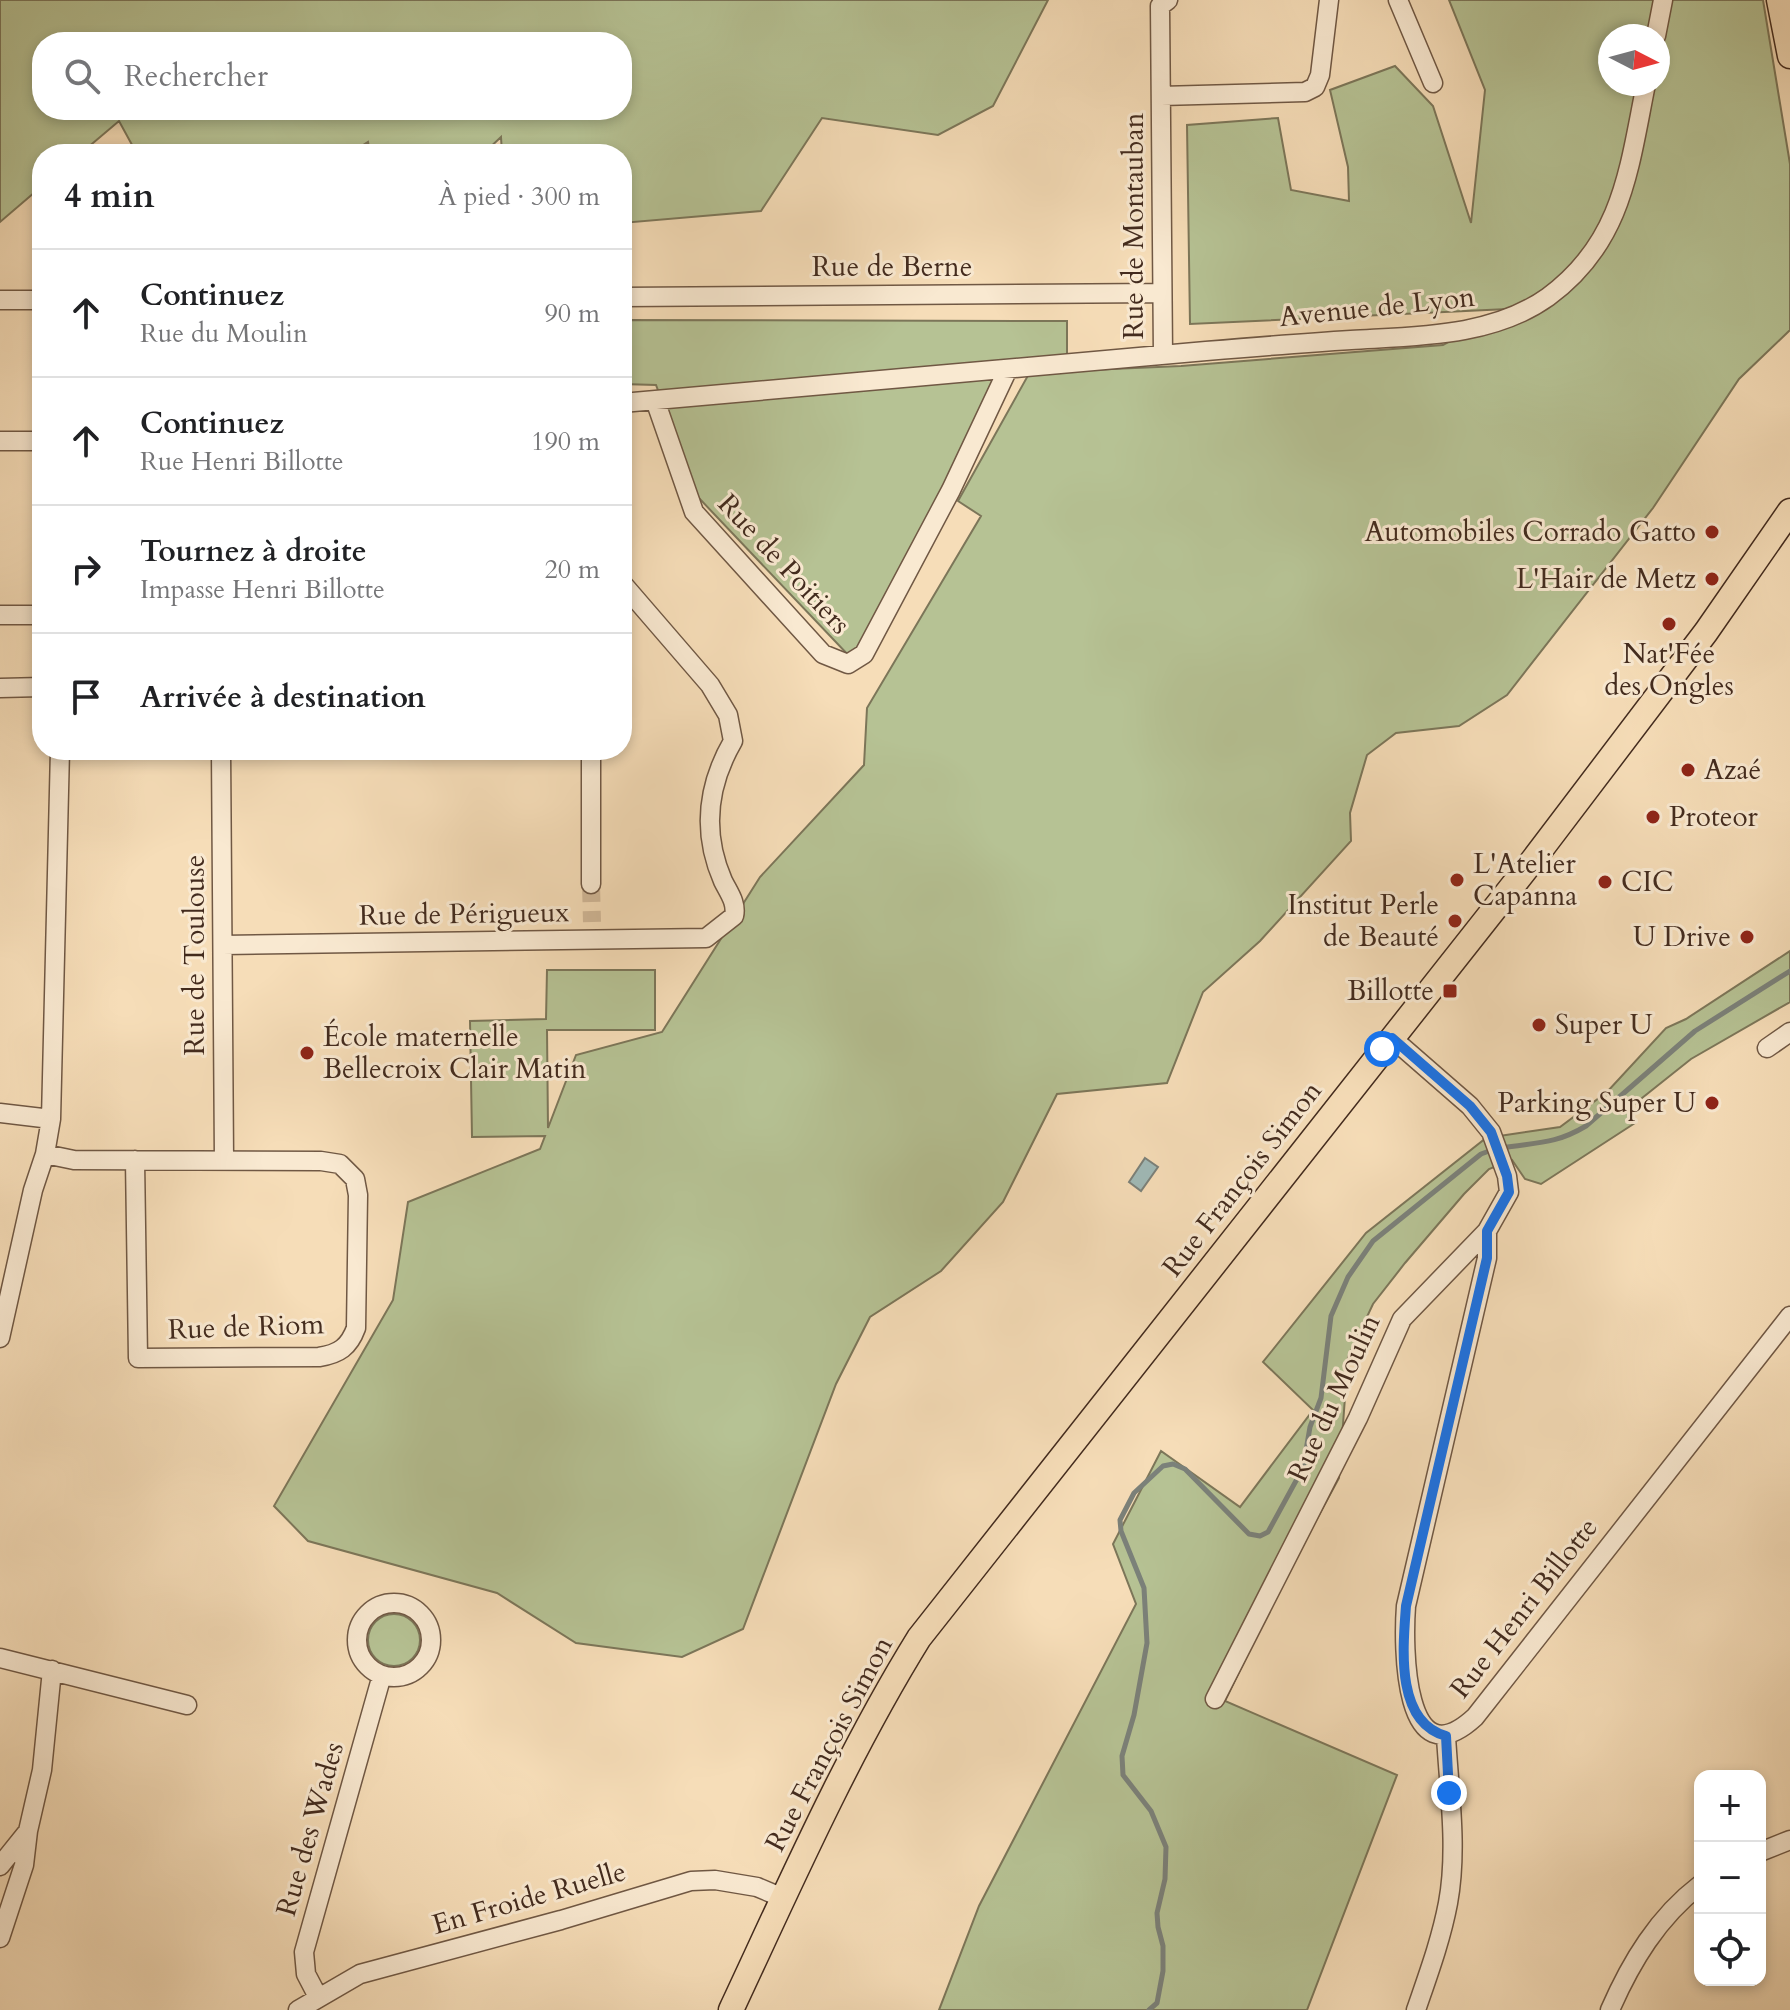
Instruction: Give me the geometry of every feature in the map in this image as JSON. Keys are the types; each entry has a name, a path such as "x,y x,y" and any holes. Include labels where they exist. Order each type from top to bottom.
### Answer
{"main road":[{"path":"1779,0 1790,56"},
{"name":"Rue François Simon","path":"731,2010 889,1686 919,1638 1533,860 1661,691 1790,511"}],"street":[{"name":"Rue de Montauban","path":"1163,355 1160,6 1168,0"},
{"name":"Rue de Montauban","path":"1161,96 1305,92 1315,87 1320,75 1329,0"},
{"path":"1398,0 1433,83"},
{"path":"1658,24 1663,0"},
{"name":"Avenue de Lyon","path":"632,402 1252,347 1423,335 1479,327 1511,318 1546,299 1576,275 1600,245 1627,176 1644,96"},
{"name":"Rue de Berne","path":"632,297 1162,293"},
{"path":"0,300 32,300"},
{"name":"Rue de Poitiers","path":"655,400 694,512 823,654 848,664 864,654 951,490 1008,369"},
{"path":"0,441 32,441"},
{"name":"Rue de Périgueux","path":"223,945 592,931 706,938 734,916 736,907 714,857 708,827 715,780 733,741 728,715 710,685 632,595"},
{"path":"0,615 32,615"},
{"path":"0,688 32,687"},
{"path":"0,1338 51,1119 60,760"},
{"name":"Rue de Toulouse","path":"221,760 224,1160"},
{"path":"591,760 591,884"},
{"path":"1767,1048 1790,1032"},
{"name":"Rue du Moulin","path":"1215,1699 1358,1418 1402,1319 1487,1231 1509,1192 1507,1176 1491,1132 1470,1106 1392,1038"},
{"path":"0,1113 51,1119"},
{"name":"Rue de Riom","path":"45,1154 74,1160 135,1160 224,1160 340,1164 355,1179 358,1195 356,1328 351,1342 337,1354 319,1357 138,1358 135,1160"},
{"name":"Rue Henri Billotte","path":"1487,1231 1487,1258 1406,1606 1404,1639 1407,1682 1413,1708 1421,1723 1446,1736 1462,1729 1475,1717 1790,1316"},
{"path":"389,1603 413,1608 428,1626 431,1637 425,1660 416,1669 394,1677 382,1675 363,1660 357,1636 368,1614 378,1607 389,1603"},
{"path":"0,1658 187,1705"},
{"path":"0,1938 24,1865 42,1770 52,1670"},
{"name":"Rue des Wades","path":"318,1997 306,1974 304,1952 382,1675"},
{"path":"1416,2010 1449,1901 1451,1861 1446,1736"},
{"path":"0,1866 28,1831"},
{"path":"1766,1850 1790,1840"},
{"name":"En Froide Ruelle","path":"298,2010 360,1974 691,1881 715,1880 757,1887 781,1902"},
{"path":"1610,2010 1647,1940 1679,1902 1694,1890"}],"green space":[{"path":"0,0 1048,0 993,106 938,135 822,118 761,211 632,222 632,144 501,144 501,137 494,144 132,144 119,121 92,144 32,144 32,195 0,222"},
{"path":"1449,0 1763,0 1790,164 1790,330 1739,379 1653,508 1507,695 1459,726 1396,733 1367,755 1350,813 1351,841 1260,941 1203,992 1167,1083 1057,1094 1003,1202 941,1271 870,1317 836,1384 743,1629 682,1657 576,1643 497,1593 308,1541 274,1506 393,1300 408,1202 540,1149 545,1136 472,1137 470,1021 546,1019 547,970 655,970 655,1030 547,1030 548,1128 576,1055 662,1032 760,877 864,765 867,708 981,516 958,501 1035,363 1004,361 941,494 852,659 697,496 656,385 632,384 632,320 1067,321 1067,371 1181,366 1443,345 1508,309 1190,324 1187,125 1278,118 1291,190 1349,201 1348,167 1330,90 1395,66 1433,106 1471,223 1485,90"},
{"path":"1790,951 1790,1002 1691,1059 1627,1110 1635,1123 1541,1184 1525,1179 1512,1160 1489,1169 1464,1194 1373,1304 1348,1357 1339,1478 1280,1587 1225,1701 1397,1775 1307,2010 939,2010 979,1906 1136,1604 1113,1544 1161,1451 1240,1507 1313,1410 1263,1362 1366,1233 1486,1138 1560,1127 1607,1092 1666,1028 1686,1019"},
{"path":"394,1614 412,1622 420,1640 412,1658 394,1666 376,1658 368,1640 376,1622"}],"water":[{"path":"1145,1158 1158,1167 1141,1191 1129,1182"}],"waterway":[{"path":"1501,1148 1554,1140 1586,1126 1695,1031 1790,971"},
{"path":"1149,2010 1157,2003 1163,1971 1163,1946 1157,1913 1165,1879 1166,1847 1151,1811 1123,1775 1122,1756 1134,1715 1147,1643 1144,1588 1121,1531 1120,1520 1134,1493 1163,1466 1173,1464 1185,1469 1249,1534 1260,1536 1268,1532 1303,1468 1310,1427 1321,1398 1331,1316 1348,1277 1373,1241 1481,1154 1492,1150"}],"tunnel":[{"path":"591,884 592,922"}],"place":[{"name":"Automobiles Corrado Gatto","path":"1712,532"},
{"name":"L'Hair de Metz","path":"1712,579"},
{"name":"Nat'Fée des Ongles","path":"1669,624"},
{"name":"Azaé","path":"1688,770"},
{"name":"Proteor","path":"1653,817"},
{"name":"L'Atelier Capanna","path":"1457,880"},
{"name":"CIC","path":"1605,882"},
{"name":"Institut Perle de Beauté","path":"1455,921"},
{"name":"U Drive","path":"1747,937"},
{"name":"Billotte","path":"1450,991"},
{"name":"Super U","path":"1539,1025"},
{"name":"École maternelle Bellecroix Clair Matin","path":"307,1053"},
{"name":"Parking Super U","path":"1712,1103"}],"route":[{"path":"1382,1049 1392,1038 1470,1106 1491,1132 1507,1176 1509,1192 1487,1231 1487,1258 1406,1606 1404,1639 1407,1682 1413,1708 1421,1723 1446,1736 1449,1793"}]}
